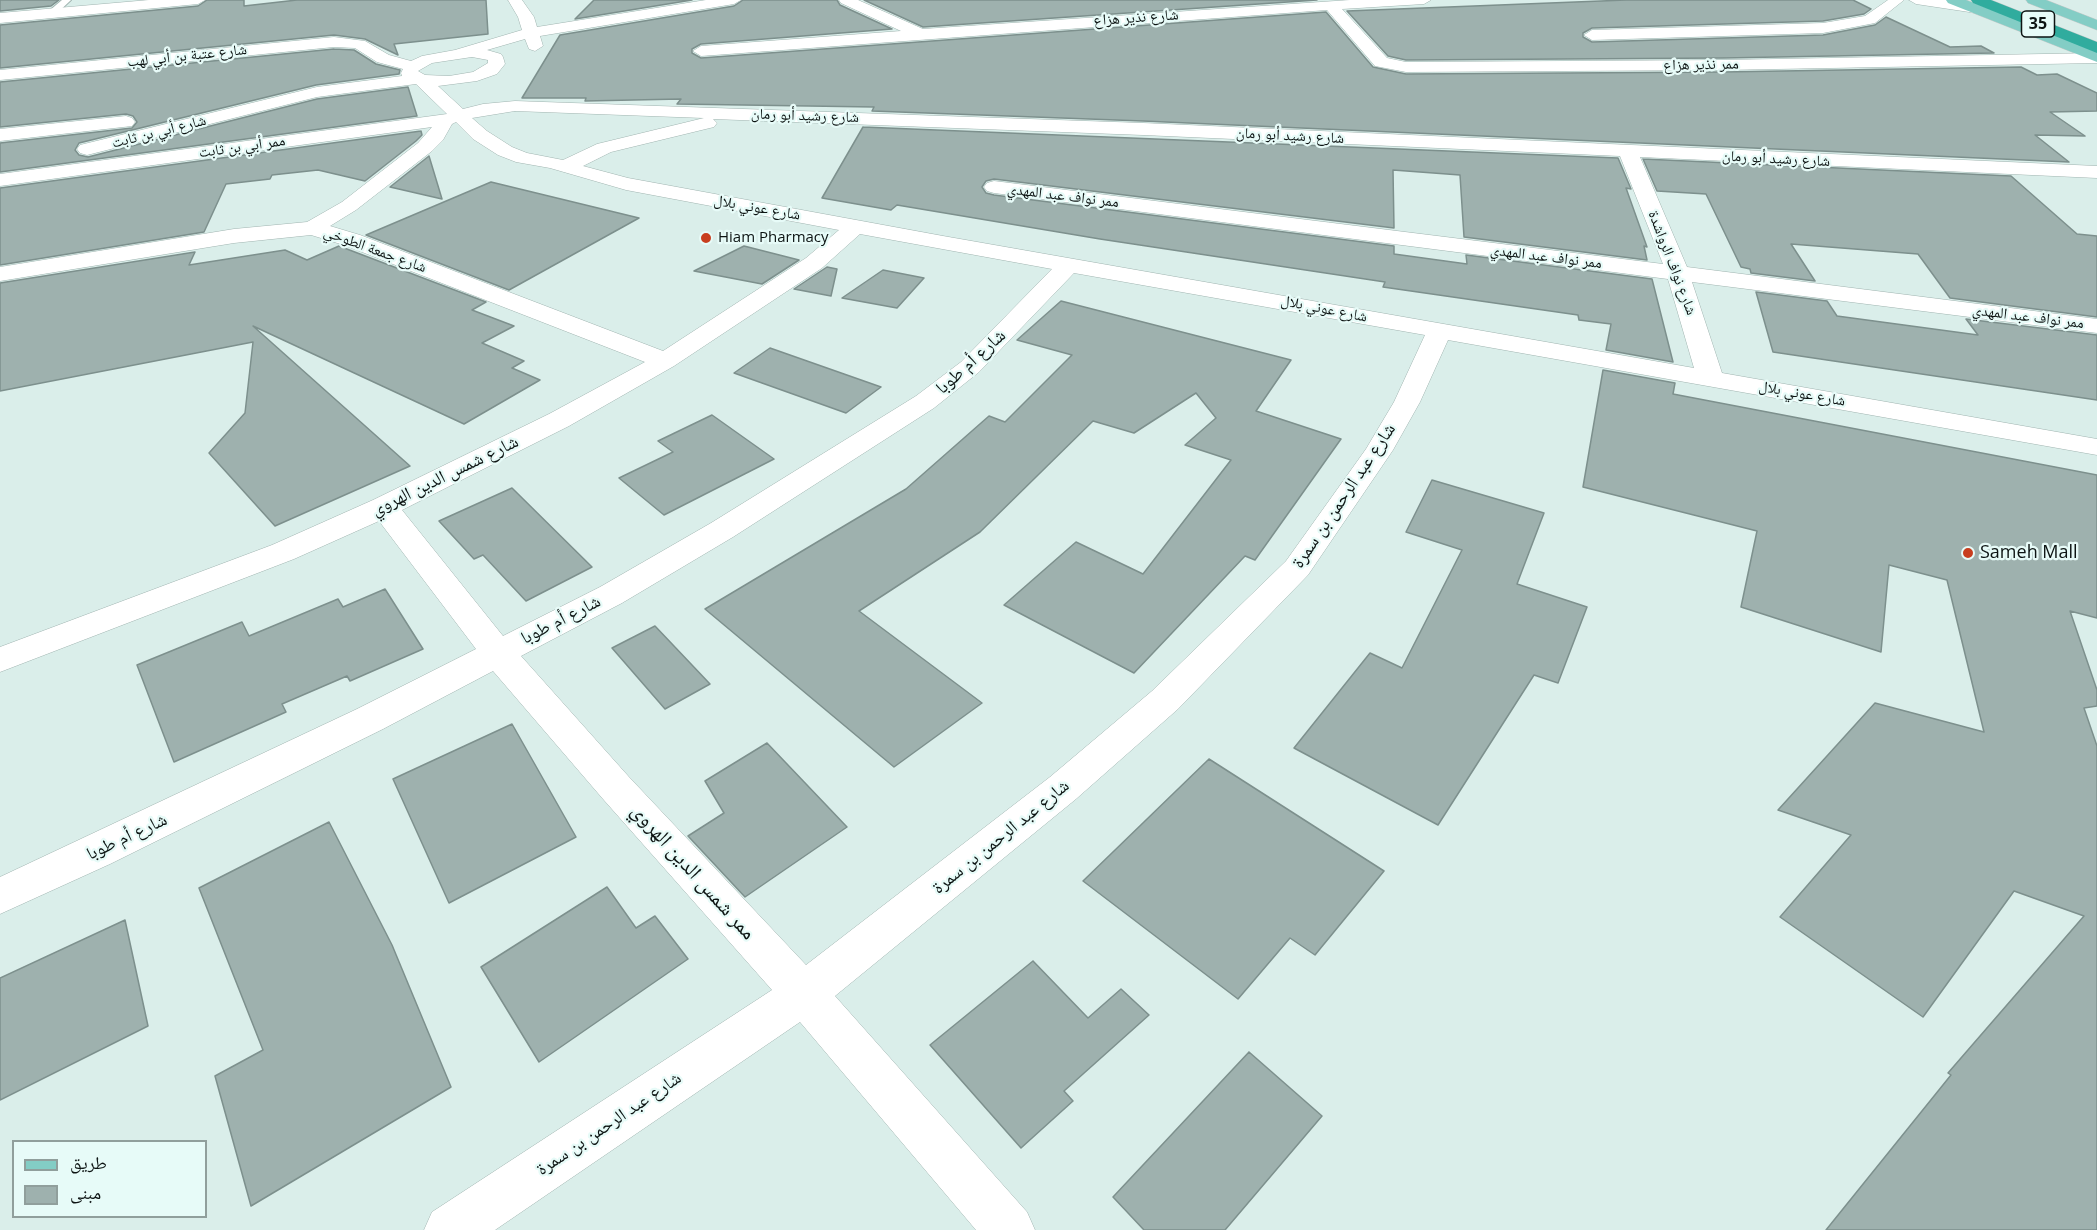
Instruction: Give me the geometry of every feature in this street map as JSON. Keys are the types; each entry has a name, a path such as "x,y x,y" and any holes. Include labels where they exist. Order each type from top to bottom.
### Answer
{"highway":[{"name":"35","path":"2005,0 2097,37"},
{"name":"35","path":"1977,4 2097,48"}],"main road":[{"path":"1953,0 1977,4 2097,57"},
{"path":"2033,0 2097,25"}],"street":[{"path":"0,18 198,0"},
{"path":"504,40 514,0"},
{"path":"514,0 526,17 525,47"},
{"path":"416,73 459,80 494,67 525,47 630,17 734,0"},
{"name":"شارع نذير هزاع","path":"846,0 920,33"},
{"name":"شارع نذير هزاع","path":"701,51 920,33 1424,0"},
{"path":"1592,35 1823,28 1870,21 1897,0"},
{"path":"1916,0 1977,4"},
{"name":"ممر نذير هزاع","path":"1331,6 1377,58 1388,65 1406,67 1723,65 2097,57"},
{"path":"416,73 436,56 461,53 504,40 525,47"},
{"name":"شارع عتبة بن أبي لهب","path":"0,75 334,42 359,44 383,59 416,73"},
{"name":"شارع عتبة بن أبي لهب","path":"372,51 436,56"},
{"path":"461,53 495,57 494,67 482,91 483,109"},
{"name":"شارع أبي بن ثابت","path":"0,168 108,144 317,92 416,73"},
{"name":"شارع عوني بلال","path":"416,73 453,117 504,151 626,184 2097,447"},
{"name":"شارع رشيد أبو رمان","path":"483,109 542,106 1143,129 2097,172"},
{"path":"0,135 250,108"},
{"name":"شارع عوني بلال","path":"483,109 490,120 558,165"},
{"name":"ممر أبي بن ثابت","path":"0,180 453,117 483,109"},
{"path":"558,165 622,143 750,114"},
{"path":"312,228 349,206 425,147 453,117"},
{"name":"شارع نواف الرواشدة","path":"1628,152 1678,273 1710,377"},
{"name":"ممر نواف عبد المهدي","path":"994,187 2097,326"},
{"name":"شارع شمس الدين الهروي","path":"0,660 283,552 384,507 559,420 665,361 777,290 856,226"},
{"name":"شارع جمعة الطوخي","path":"0,274 234,236 312,228 352,240 665,361"},
{"name":"شارع أم طوبا","path":"0,896 258,774 611,595 722,530 925,402 970,367 1070,264"},
{"name":"شارع عبد الرحمن بن سمرة","path":"461,1227 804,994 1063,788 1156,707 1234,633 1297,568 1379,450 1407,402 1439,331"},
{"name":"ممر شمس الدين الهروي","path":"384,507 498,652 616,788 804,994 1009,1230"}],"lane":[{"path":"52,13 67,0"}],"building":[{"path":"0,0 59,0 51,6 0,11"},
{"path":"207,0 244,0 244,6 297,0 486,0 488,34 394,44 398,55 365,39 334,35 0,68 0,25 198,6"},
{"path":"594,0 692,0 575,19"},
{"path":"743,0 837,0 840,5 892,29 701,44 692,49 692,53 701,58 1326,12 1373,67 1406,74 2021,67 2037,75 2057,74 2097,93 2097,111 2050,112 2085,136 2035,135 2069,162 872,111 874,107 677,104 681,99 585,101 586,98 522,98 560,35 734,6"},
{"path":"864,0 1317,0 923,27"},
{"path":"1626,0 1853,0 1871,9 1864,14 1823,21 1592,28 1583,33 1583,37 1592,42 1823,35 1875,25 1886,17 1950,47 1981,46 1994,53 1406,60 1388,56 1347,11"},
{"path":"334,49 354,50 376,64 400,70 399,74 316,85 79,143 75,150 79,155 88,157 317,99 408,87 417,116 0,172 0,143 132,128 137,122 133,116 126,114 0,127 0,82"},
{"path":"863,127 1618,158 1631,189 1626,188 1647,247 1644,246 1647,260 1464,237 1460,175 1393,170 1394,228 994,179 986,181 982,187 986,193 994,195 1394,246 1394,254 1467,264 1466,255 1652,279 1673,362 1606,350 1611,324 1579,320 1578,315 1383,287 1385,282 1100,239 897,205 891,210 822,198"},
{"path":"421,131 422,135 416,141 365,181 318,170 272,175 270,179 226,184 204,232 0,265 0,188"},
{"path":"429,156 442,199 390,187"},
{"path":"1643,159 2011,176 2077,234 2097,236 2097,317 1950,298 1918,254 1791,244 1815,281 1751,273 1750,269 1741,267 1706,194 1657,191"},
{"path":"491,182 639,218 509,290 366,235"},
{"path":"339,246 486,302 472,310 514,326 482,343 524,361 512,368 540,380 464,424 253,326 410,466 275,526 209,453 245,413 253,342 0,391 0,283 195,252 189,265 285,250 307,260"},
{"path":"744,246 799,260 762,284 694,271"},
{"path":"827,267 837,269 831,296 794,289"},
{"path":"883,270 924,278 897,308 842,298"},
{"path":"1756,292 1827,301 1837,316 1978,335 1966,319 2097,335 2097,400 1773,352"},
{"path":"1061,301 1291,360 1256,411 1341,439 1255,560 1245,556 1134,673 1004,605 1076,542 1143,574 1231,460 1185,445 1216,418 1196,393 1134,433 1093,421 980,532 859,611 982,703 894,767 705,609 906,489 989,416 1005,422 1072,355 1017,340"},
{"path":"770,348 881,387 846,413 734,373"},
{"path":"1603,370 1675,383 1673,394 2097,475 2097,618 2070,611 2097,690 2097,706 2084,708 2097,746 2097,1230 1826,1230 1951,1075 1948,1073 2084,916 2014,891 1923,1017 1780,917 1851,835 1778,810 1875,703 1984,732 1947,580 1889,565 1881,652 1741,607 1757,531 1583,487"},
{"path":"712,415 774,459 664,515 619,478 673,452 658,441"},
{"path":"1432,480 1544,513 1517,584 1587,607 1558,683 1534,675 1438,825 1294,748 1370,653 1402,668 1462,550 1406,532"},
{"path":"512,488 592,567 526,601 483,555 474,559 439,521"},
{"path":"385,589 423,649 350,681 347,676 282,704 286,712 174,762 137,665 242,622 249,636 338,599 343,607"},
{"path":"655,626 710,684 665,709 612,648"},
{"path":"512,724 576,837 449,903 393,779"},
{"path":"767,743 847,827 745,897 688,836 724,813 705,781"},
{"path":"1209,759 1384,871 1315,955 1290,938 1238,999 1083,881"},
{"path":"329,822 392,945 451,1087 251,1206 215,1076 263,1050 199,888"},
{"path":"607,887 636,928 655,916 688,959 539,1062 481,967"},
{"path":"125,920 148,1026 0,1100 0,978"},
{"path":"1033,961 1088,1018 1121,989 1149,1015 1064,1091 1073,1101 1021,1148 930,1045"},
{"path":"1249,1052 1322,1116 1225,1230 1144,1230 1113,1197"}],"place":[{"name":"Hiam Pharmacy","path":"706,238"},
{"name":"Sameh Mall","path":"1968,553"}]}
